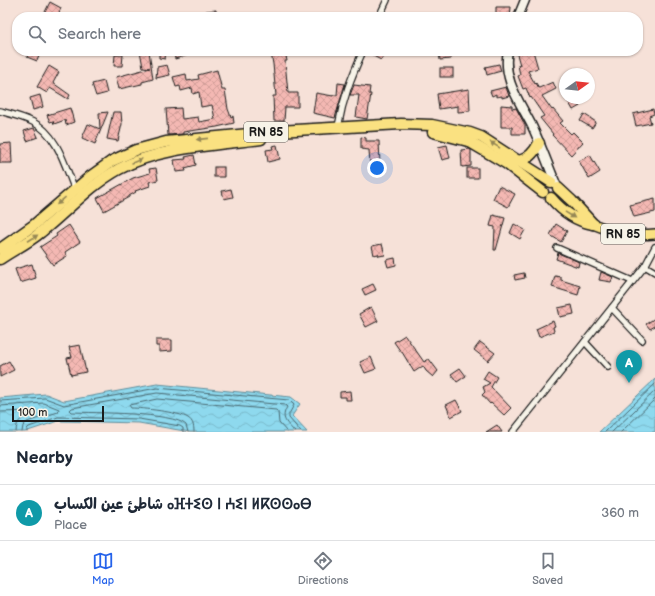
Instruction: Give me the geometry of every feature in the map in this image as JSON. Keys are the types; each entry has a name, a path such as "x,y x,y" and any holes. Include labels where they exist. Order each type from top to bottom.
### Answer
{"highway":[{"name":"RN 85","path":"0,249 34,225 112,160 136,150 166,142 278,131 401,124 432,125 470,133 481,137 555,185 593,224"},
{"name":"RN 85","path":"0,259 39,234 98,183 118,169 140,159 166,152 279,137 398,130 432,131 468,140 507,164 547,195 565,212 579,220 593,224"},
{"path":"519,161 531,154 539,143"},
{"path":"544,185 555,185 556,196 547,195 544,185"}],"main road":[{"name":"RN 85","path":"593,224 618,233 629,235 655,234"}],"street":[{"path":"381,12 387,0"},
{"path":"520,12 525,0"},
{"path":"338,127 341,107 347,86 361,56"},
{"path":"507,56 506,66 509,80 539,143 555,185"},
{"path":"0,111 32,121 46,131 59,150 75,190"},
{"path":"513,432 645,266 655,247"},
{"path":"557,248 632,281"},
{"path":"645,266 655,272"},
{"path":"612,308 642,340"},
{"path":"585,342 608,367"}],"water":[{"path":"655,379 655,432 599,432"},
{"path":"157,384 291,397 300,404 292,416 307,432 190,432 139,423 58,421 25,432 0,432 0,398 46,394 64,401"}],"building":[{"path":"50,2 61,8 59,12 45,12"},
{"path":"496,7 511,7 510,12 496,12"},
{"path":"216,10 216,12 206,12"},
{"path":"27,56 39,56 37,61"},
{"path":"115,56 123,56 122,66 114,66"},
{"path":"141,56 150,56 153,79 142,82 142,84 119,89 116,77 150,68 143,67"},
{"path":"159,56 165,56 165,59 159,58"},
{"path":"175,56 185,56 175,59"},
{"path":"272,56 286,56 287,61 285,61 288,93 298,93 298,107 285,107 284,121 274,121 273,96 276,96"},
{"path":"373,56 383,56 381,60"},
{"path":"440,56 451,56 451,59 440,60"},
{"path":"517,56 534,56 538,68 528,71 535,84 536,83 539,88 553,82 556,89 542,96 552,110 553,109 563,121 560,123 571,134 573,132 583,142 571,155 552,135 553,134 540,118 544,116 531,97 530,98 526,88 523,89 518,76 520,75 518,65 520,65"},
{"path":"499,64 501,71 487,75 485,67"},
{"path":"167,65 170,75 156,78 157,67"},
{"path":"49,66 59,72 53,83 70,95 68,99 50,88 47,93 37,87"},
{"path":"440,68 453,68 453,77 440,77"},
{"path":"217,70 222,90 225,90 228,109 231,117 233,116 234,123 183,132 183,134 168,135 166,109 181,108 182,119 198,117 199,122 215,119 212,105 201,107 199,92 193,94 192,88 181,91 180,86 176,87 173,77 186,74 187,81 199,79 198,75"},
{"path":"104,81 107,93 96,96 92,84"},
{"path":"338,83 345,84 335,118 313,113 316,93 333,96 337,95"},
{"path":"354,85 370,87 369,94 371,94 367,119 356,117 359,95 350,95"},
{"path":"506,87 509,96 502,98 502,96 496,97 496,94 492,96 490,91"},
{"path":"469,89 470,111 458,112 458,106 439,109 437,94"},
{"path":"40,95 43,107 33,110 30,98"},
{"path":"570,104 579,104 580,106 573,110"},
{"path":"501,105 512,106 512,109 516,108 525,125 525,134 512,134 512,127 501,127"},
{"path":"70,108 74,122 66,125 65,120 54,124 53,121 50,122 47,115"},
{"path":"653,109 654,114 649,116 651,123 636,126 633,114"},
{"path":"108,112 95,144 82,138 88,124 100,129 99,113"},
{"path":"113,112 121,112 122,124 118,141 107,139"},
{"path":"584,114 596,122 592,128 580,121"},
{"path":"34,128 38,137 27,141 24,131"},
{"path":"361,137 366,138 366,141 379,141 380,164 370,165 369,150 361,149"},
{"path":"11,143 12,163 0,163 0,144"},
{"path":"277,145 280,159 268,162 266,150 273,149 272,146"},
{"path":"447,145 450,158 442,160 438,147"},
{"path":"470,149 471,166 462,167 461,150"},
{"path":"194,155 196,165 185,168 186,171 176,172 174,160 186,159 185,157"},
{"path":"590,155 600,172 589,179 579,161"},
{"path":"214,167 224,167 224,177 214,177"},
{"path":"156,168 158,180 149,182 150,186 135,191 136,192 129,197 104,211 97,198 133,178 150,173 149,169"},
{"path":"467,168 478,168 478,178 467,178"},
{"path":"499,186 515,194 508,207 493,199"},
{"path":"231,189 233,197 224,199 222,191"},
{"path":"655,199 655,212 634,217 630,205"},
{"path":"493,215 505,218 496,250 494,250 495,227 490,226"},
{"path":"514,224 525,230 520,239 510,233"},
{"path":"556,224 567,231 561,242 550,235"},
{"path":"69,225 80,242 65,252 67,256 53,265 40,247 57,236 56,234"},
{"path":"382,244 385,255 374,255 372,246"},
{"path":"558,253 579,262 578,267 556,259"},
{"path":"395,258 396,265 388,267 386,260"},
{"path":"32,264 36,278 20,283 15,269"},
{"path":"601,272 613,277 611,282 599,280"},
{"path":"524,273 525,278 515,280 514,275"},
{"path":"555,276 561,277 561,280 580,286 578,295 552,287"},
{"path":"373,284 376,290 365,295 362,289"},
{"path":"572,305 574,314 560,317 558,308"},
{"path":"371,307 378,321 366,327 359,314"},
{"path":"655,318 655,326 650,329 646,324"},
{"path":"553,321 555,326 553,327 554,331 539,337 536,329"},
{"path":"405,335 424,362 429,359 438,371 433,377 423,366 414,372 394,342"},
{"path":"156,340 172,340 172,351 159,352 159,346 156,346"},
{"path":"480,342 495,353 488,361 474,350"},
{"path":"80,345 86,372 71,375 67,358 72,357 69,347"},
{"path":"371,357 376,369 365,373 360,362"},
{"path":"9,361 14,370 0,377 0,366"},
{"path":"460,368 466,376 457,382 451,374"},
{"path":"488,371 497,377 491,387 511,408 504,415 491,403 490,404 482,395 485,392 483,387 490,383 483,379"},
{"path":"350,391 351,400 346,400 346,397 340,397 340,392"},
{"path":"456,400 462,411 451,417 446,405"},
{"path":"497,425 502,432 486,432"}],"place":[{"name":"شاطئ عين الكساب ⴰⴼⵜⵉⵙ ⵏ ⵄⵉⵏ ⵍⴽⵙⵙⴰⴱ","path":"629,383"}]}
